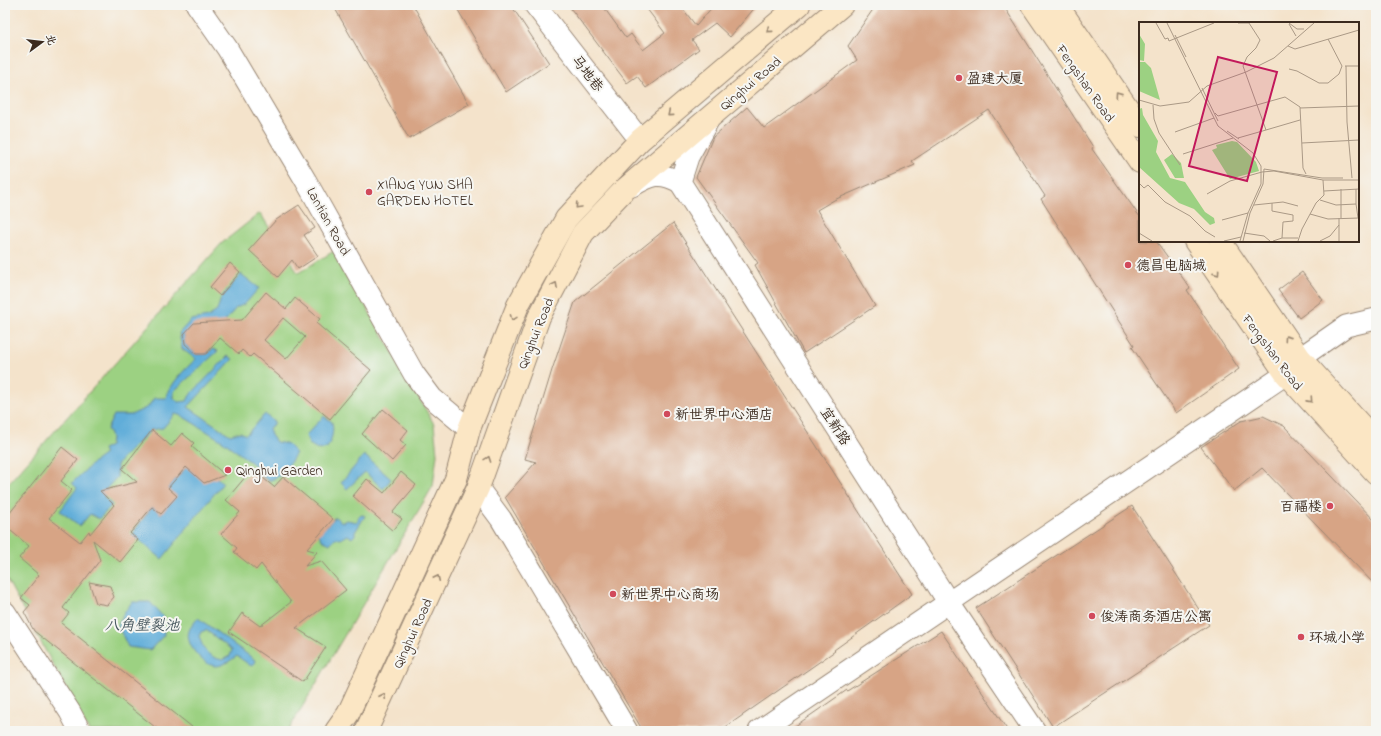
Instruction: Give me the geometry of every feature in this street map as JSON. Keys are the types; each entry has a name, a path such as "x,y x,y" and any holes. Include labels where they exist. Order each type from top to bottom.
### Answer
{"street":[{"name":"Lantian Road","path":"198,5 227,48 306,181 414,374 432,398 469,429"},
{"name":"马地巷","path":"535,5 640,140"},
{"name":"Qinghui Road","path":"336,731 348,714 456,479 469,429 518,305 566,219 640,140 799,5"},
{"name":"Qinghui Road","path":"366,731 478,488 539,317 583,233 623,191 842,5"},
{"name":"Fengshan Road","path":"1032,5 1139,161"},
{"name":"Fengshan Road","path":"1057,5 1139,125"},
{"path":"623,191 650,176 667,176 680,182 688,157 711,116"},
{"name":"宜新路","path":"680,182 949,602 1035,731"},
{"name":"Fengshan Road","path":"1196,242 1286,374 1376,473"},
{"name":"Fengshan Road","path":"1221,242 1300,358 1376,442"},
{"path":"759,731 1286,374 1300,358 1346,326 1376,318"},
{"path":"478,488 501,519 627,731"},
{"path":"5,612 70,712 80,731"}],"green space":[{"name":"Qinghui Garden","path":"260,213 298,273 334,251 434,424 437,454 433,486 288,731 89,731 5,576 5,487 222,243"}],"water":[{"path":"241,274 259,288 245,304 236,308 215,333 184,334 185,344 196,354 206,354 213,349 218,351 174,391 174,398 178,402 187,401 190,395 228,356 233,359 188,407 230,435 240,432 246,435 265,414 275,423 269,428 271,435 276,442 287,444 296,453 283,474 269,481 259,474 256,466 224,442 182,416 175,414 163,428 151,430 125,455 117,465 117,477 106,489 104,498 112,505 99,519 90,514 80,526 60,511 77,488 72,483 94,462 105,454 103,449 110,446 111,437 107,429 114,415 131,415 148,407 154,398 166,398 175,382 196,359 182,349 179,333 191,320 208,317 217,311 221,298"},
{"path":"324,416 332,422 333,432 327,448 319,450 309,444 306,435"},
{"path":"364,455 391,479 383,489 365,472 347,489 341,483"},
{"path":"194,458 223,483 162,559 132,534 152,507 161,514 176,496 168,488"},
{"path":"359,516 365,516 352,538 348,535 341,539 335,538 330,544 322,540 309,517 316,519 326,527 335,517 342,522 347,520 357,522"},
{"name":"八角壁裂池","path":"132,602 150,602 163,617 164,635 150,650 128,647 118,626 122,616"},
{"path":"198,618 255,660 254,664 251,666 237,656 217,666 206,663 201,659 192,648 188,636 191,626","holes":["206,630 232,650 230,656 222,660 213,657 209,655 199,636 201,632"]}],"building":[{"path":"333,5 413,5 469,104 409,139"},
{"path":"455,5 511,5 549,63 506,92"},
{"path":"568,5 602,5 626,38 631,34 643,50 665,33 644,5 680,5 696,26 714,5 757,5 730,37 715,23 692,40 699,49 646,88 637,76 627,83"},
{"path":"876,5 1003,5 1093,147 1092,149 1139,216 1139,242 1157,242 1190,288 1187,290 1239,369 1176,413 1132,347 1134,345 1041,199 1045,196 989,110 912,161 915,165 834,200 817,210 875,306 804,353 755,265 758,263 696,177 713,137 747,107 764,128 857,60 848,46"},
{"path":"299,205 315,228 304,235 318,256 298,269 292,260 278,277 249,250 276,220"},
{"name":"新世界中心酒店","path":"673,223 912,594 834,650 835,651 720,731 643,731 505,497 536,462 525,459 552,370 575,302"},
{"path":"230,263 240,272 220,296 210,287"},
{"path":"1302,272 1323,300 1299,318 1278,290"},
{"path":"266,292 286,309 295,298 320,319 316,323 371,370 330,419 253,354 250,357 242,350 239,354 220,338 206,354 196,354 185,344 184,334 194,323 242,320","holes":["283,318 305,337 286,359 264,340"]},
{"path":"383,409 408,430 400,440 406,445 392,461 362,434"},
{"name":"百福楼","path":"1263,416 1284,426 1376,522 1376,586 1262,468 1234,491 1201,447 1241,421"},
{"path":"152,430 171,446 182,433 194,443 191,446 225,475 204,483 186,467 168,488 177,496 161,514 152,507 130,533 138,540 120,562 93,540 100,560 63,608 69,613 61,623 197,731 160,731 34,631 24,612 30,605 21,598 39,575 19,558 29,546 5,526 5,519 62,447 78,460 61,481 72,490 49,518 80,542 89,531 90,534 114,505 100,491 137,482 122,469"},
{"path":"252,469 274,487 283,477 333,519 307,549 317,552 305,566 321,561 346,590 296,628 326,647 303,682 229,632 242,613 260,626 291,602 261,564 256,570 234,552 237,548 221,534 240,512 226,500"},
{"path":"401,472 416,485 393,512 402,519 393,531 353,496 367,479 384,493"},
{"name":"俊涛商务酒店公寓","path":"1132,506 1209,625 1053,727 976,608"},
{"path":"89,582 110,586 114,597 107,605 96,603"},
{"path":"941,631 1008,731 788,731 847,690"}],"place":[{"name":"盈建大厦","path":"959,78"},
{"name":"XIANG YUN SHA GARDEN HOTEL","path":"369,192"},
{"name":"德昌电脑城","path":"1128,265"},
{"name":"新世界中心酒店","path":"667,414"},
{"name":"Qinghui Garden","path":"228,470"},
{"name":"百福楼","path":"1330,506"},
{"name":"新世界中心商场","path":"613,594"},
{"name":"俊涛商务酒店公寓","path":"1092,616"},
{"name":"环城小学","path":"1301,637"}]}
